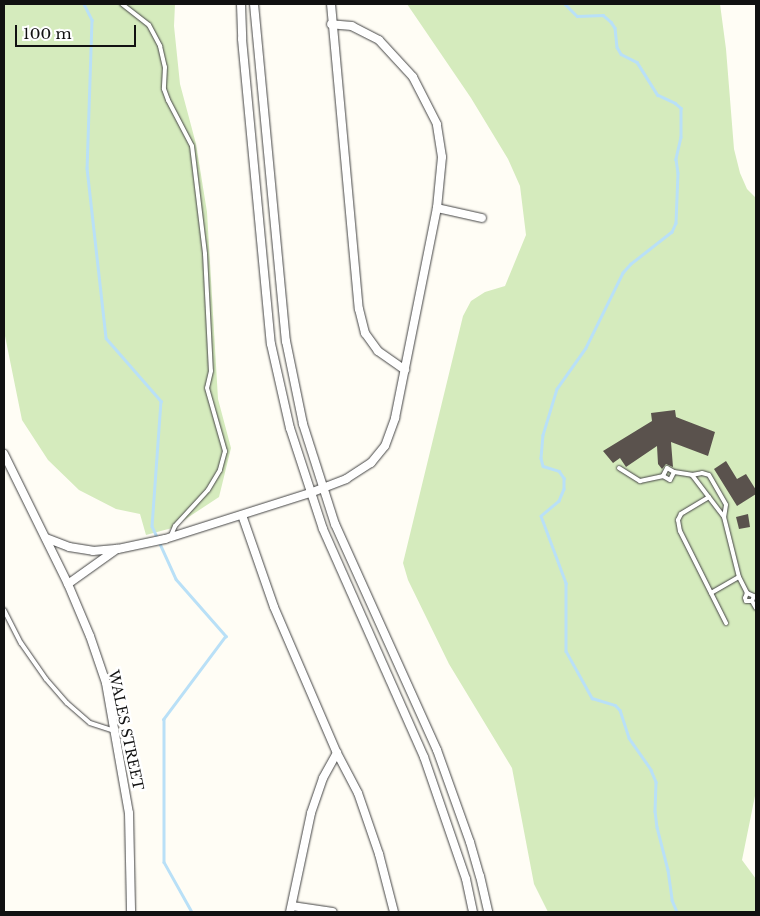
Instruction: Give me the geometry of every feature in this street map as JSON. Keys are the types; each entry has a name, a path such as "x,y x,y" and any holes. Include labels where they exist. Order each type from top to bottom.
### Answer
{"street":[{"path":"241,4 242,39 271,344 290,428 323,530 424,756 466,879 473,912"},
{"path":"254,4 286,341 303,424 322,489 335,524 437,750 470,842 488,912"},
{"path":"331,4 331,24 359,309 365,333 378,351 404,370"},
{"path":"46,538 69,547 85,550 118,549 147,544 242,516 322,489 346,479 371,463 385,446 395,418 437,208 442,158 437,124 413,77 379,40 352,26 331,24"},
{"path":"437,208 482,218"},
{"name":"WALES STREET","path":"4,454 68,584 90,636 106,683 130,813 131,912"},
{"path":"242,516 274,607 337,753 358,794 379,854 394,912"},
{"path":"68,584 118,549"},
{"path":"333,912 291,909 311,813 323,778 337,753"}],"lane":[{"path":"122,4 149,25 156,39 165,67 164,88 168,100 192,146 205,254 211,371 207,388 225,451 220,470 208,490 174,526 168,538"},
{"path":"619,468 636,480 663,476 670,480 674,472"},
{"path":"663,476 667,468 674,472 709,475 726,505 724,517"},
{"path":"692,475 724,517 739,577 747,593 754,596 752,601 756,608"},
{"path":"709,497 681,514 678,520 680,531 726,623"},
{"path":"711,593 739,577"},
{"path":"4,610 21,643 67,703 90,723 116,732"}],"green space":[{"path":"4,4 175,4 174,26 180,84 196,144 207,212 218,399 231,448 219,497 172,528 146,535 140,514 116,509 79,490 48,460 22,420 4,331"},
{"path":"407,4 720,4 726,49 734,149 740,173 747,189 756,198 756,791 742,860 756,879 756,912 548,912 534,884 512,768 449,664 408,580 403,563 463,316 471,301 485,292 505,286 526,235 520,186 508,159 471,98"}],"building":[{"path":"675,410 676,417 715,432 708,456 671,442 673,467 666,464 662,469 658,464 657,446 626,467 620,458 613,463 603,451 652,421 651,413"},
{"path":"726,461 737,479 746,474 756,490 756,494 737,506 714,469"},
{"path":"748,514 750,527 739,529 736,517"}],"waterway":[{"path":"84,4 92,20 87,168 106,338 161,401 152,526 176,579 226,636 164,719 164,862 192,912"},
{"path":"565,4 577,16 603,15 611,22 615,28 617,47 621,54 637,62 658,95 681,108 681,137 676,159 678,173 676,223 672,232 631,264 623,273 586,348 557,389 543,435 541,458 543,466 559,471 564,478 564,489 559,501 541,516 566,583 566,651 592,698 615,705 620,710 629,738 651,770 656,782 655,811 657,827 668,870 672,900 677,912"}]}
